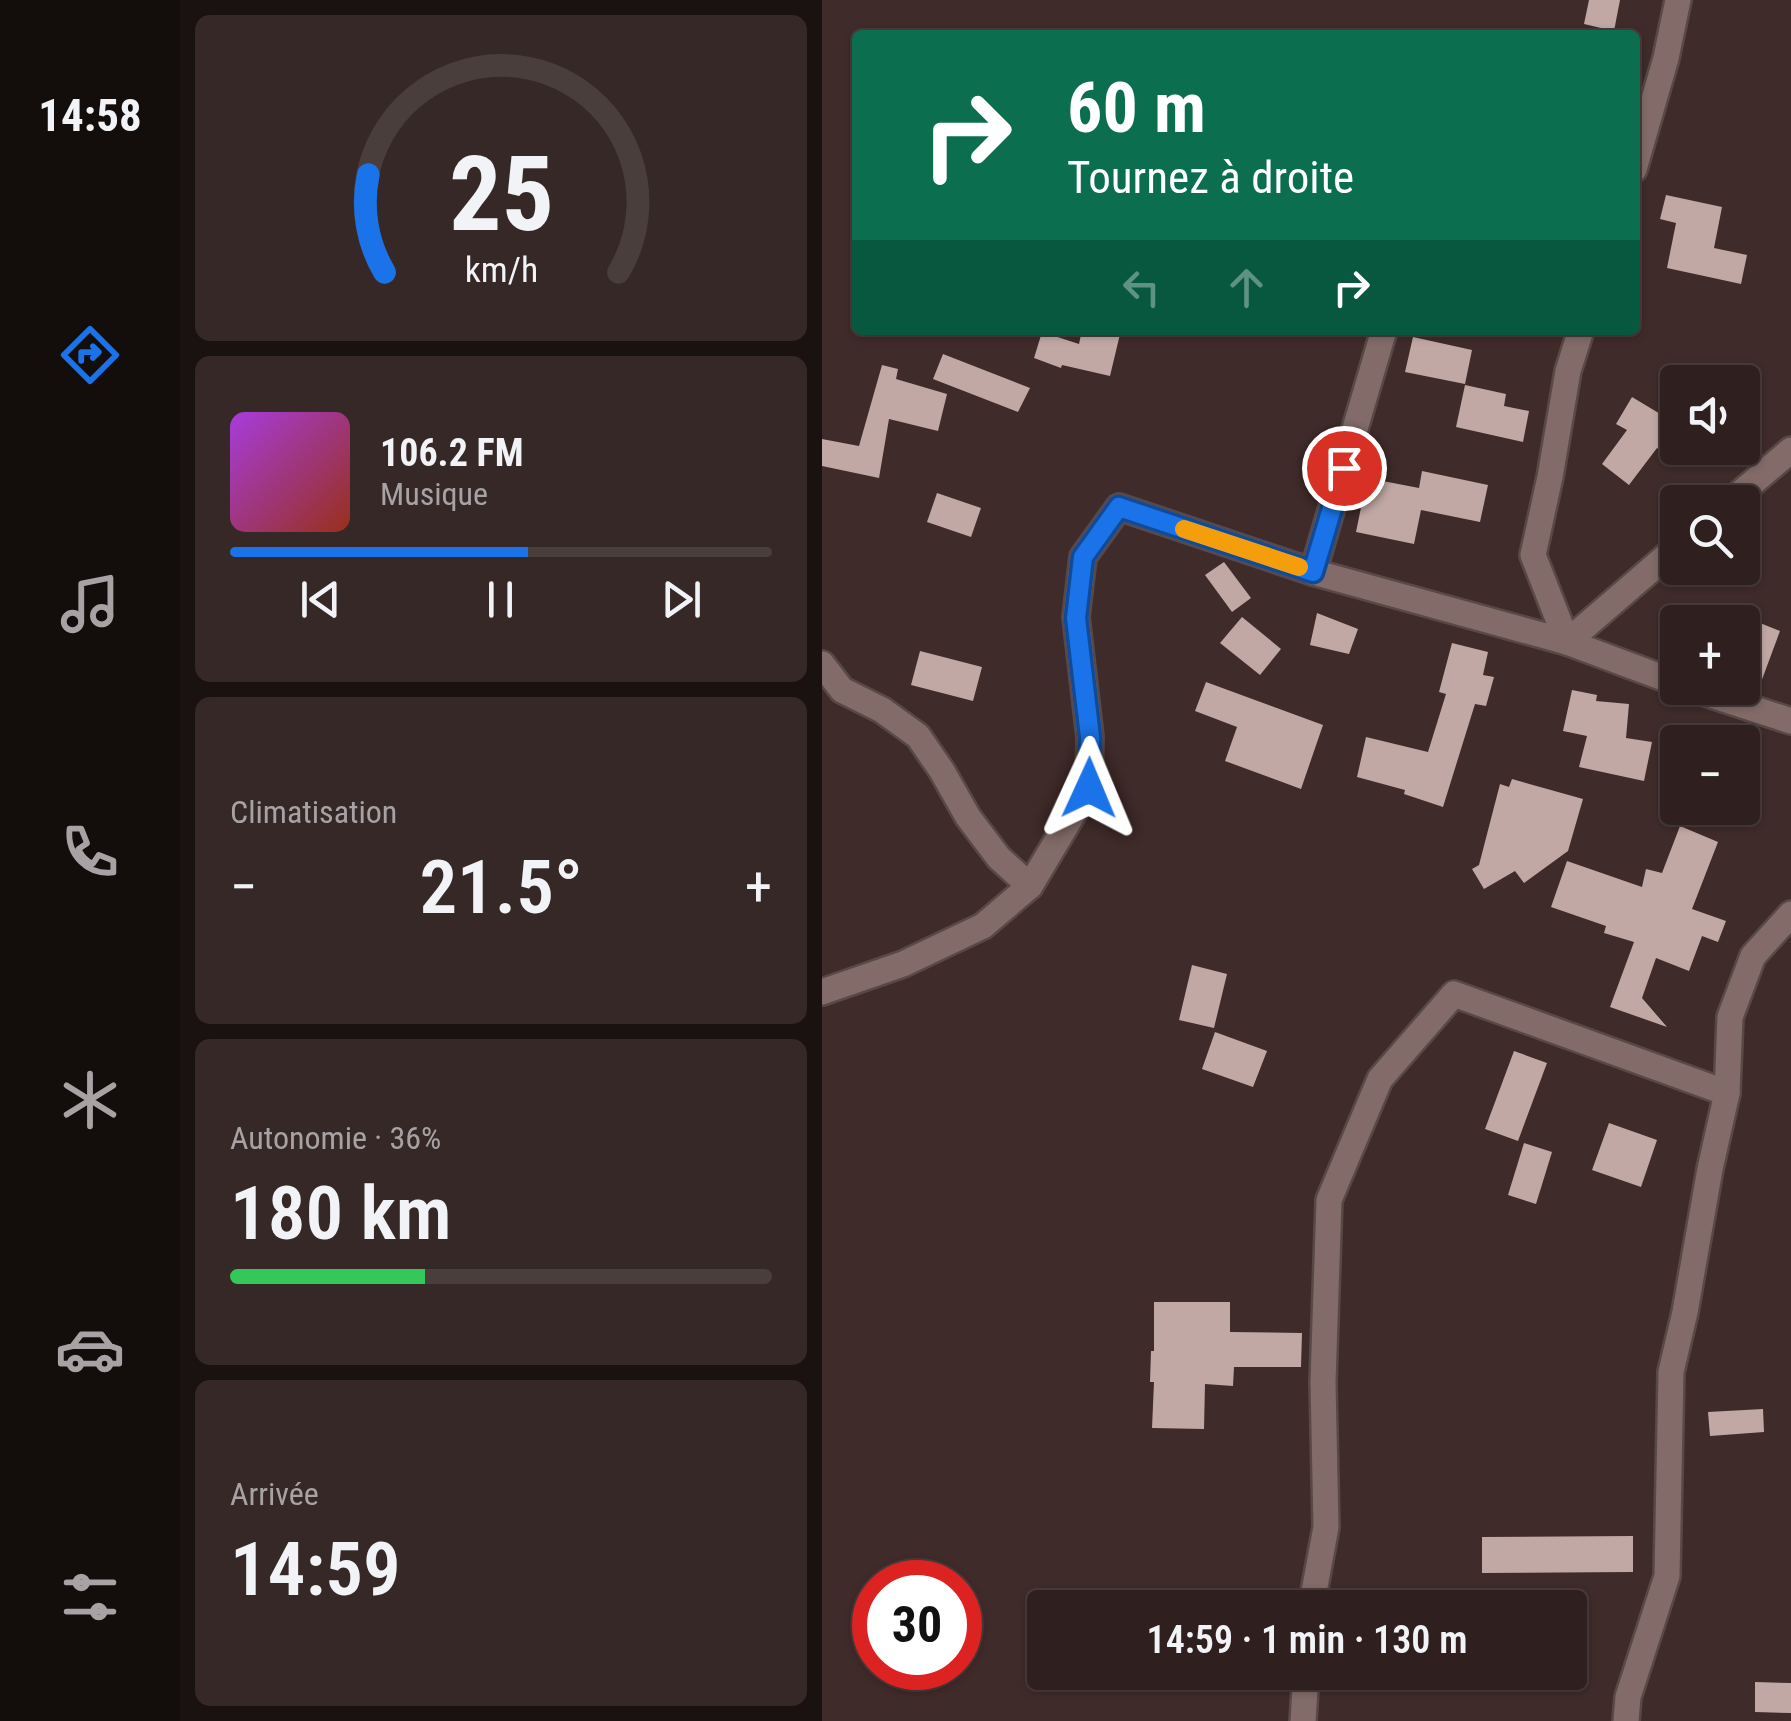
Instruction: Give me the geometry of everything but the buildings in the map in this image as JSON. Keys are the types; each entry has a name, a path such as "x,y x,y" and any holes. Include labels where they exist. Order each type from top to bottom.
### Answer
{"street":[{"path":"1640,148 1678,0"},
{"path":"1313,572 1383,335"},
{"path":"1566,642 1533,555 1568,372 1579,335"},
{"path":"1750,485 1790,450"},
{"path":"822,992 903,964 983,926 1030,886 1089,788 1090,737 1076,618 1083,557 1119,507 1313,572 1566,642 1660,677"},
{"path":"1566,642 1660,562"},
{"path":"822,664 842,690 882,710 918,736 968,818 998,858 1030,886"},
{"path":"1742,705 1790,721"},
{"path":"1626,1721 1628,1697 1667,1576 1671,1372 1728,1093 1730,1017 1753,956 1790,914"},
{"path":"1314,1590 1326,1527 1323,1382 1329,1200 1380,1079 1454,994 1728,1093"},
{"path":"1304,1721 1305,1690"}],"slow traffic":[{"path":"1184,529 1299,567"}],"route":[{"path":"1089,788 1090,737 1076,618 1083,557 1119,507 1313,572 1344,468"}]}
